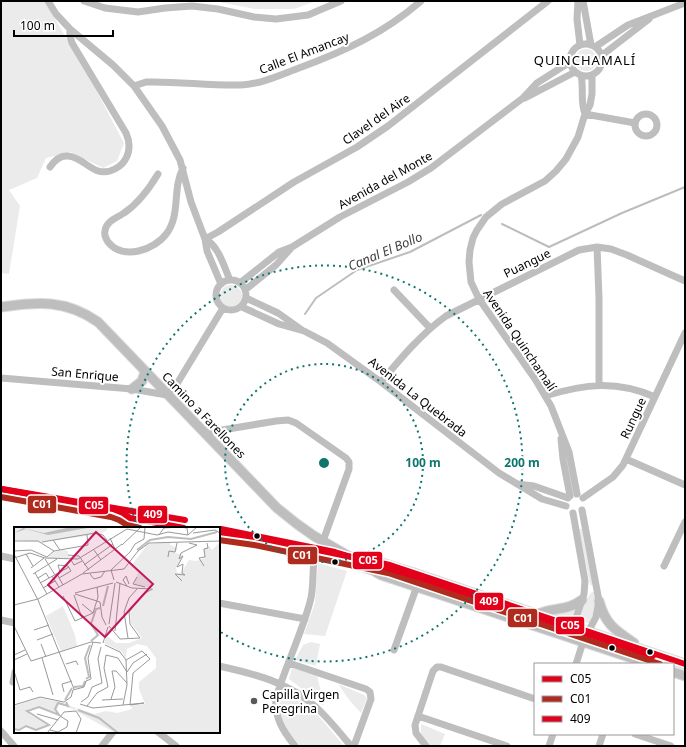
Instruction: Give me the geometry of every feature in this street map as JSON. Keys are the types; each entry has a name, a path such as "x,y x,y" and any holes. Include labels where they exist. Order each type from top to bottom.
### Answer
{"main road":[{"name":"Camino a Farellones","path":"1,307 30,303 48,303 75,309 91,317 104,327 204,434 277,508 297,524 323,541 382,575 583,642 628,660 644,663"},
{"path":"132,389 142,382 146,372"},
{"path":"349,556 390,565 685,664"},
{"path":"597,596 604,616 610,624 619,632 646,650"},
{"path":"538,614 550,610 569,607 583,597"},
{"path":"674,672 685,676"}],"street":[{"path":"48,1 56,14 70,29 134,86 162,126 175,148 183,168 191,202 205,239 207,251 221,284"},
{"path":"84,1 105,8 138,12 192,6 218,9 254,17 276,19 308,15 341,1"},
{"name":"Calle El Amancay","path":"134,86 146,82 237,85 264,81 356,45 392,24 421,1"},
{"name":"Clavel del Aire","path":"205,239 306,175 357,147 388,126 548,1"},
{"path":"578,1 577,24 580,45"},
{"path":"583,1 593,46 601,56 600,67 592,75 578,74 570,62 571,54 576,47 580,45 593,46 628,25 685,2"},
{"path":"601,56 650,17"},
{"path":"50,167 60,158 69,156 96,170 109,171 117,168 123,162 129,151 129,142 126,133 72,42 70,29"},
{"name":"Avenida del Monte","path":"240,283 279,252 292,247 336,220 408,182 431,168 523,98 537,84 570,62"},
{"name":"Avenida del Monte","path":"523,98 578,74"},
{"name":"Avenida Quinchamalí","path":"578,74 583,89 582,106 585,114"},
{"name":"Avenida Quinchamalí","path":"575,496 570,458 546,396 479,299 471,282 469,262 471,244 477,230 486,217 497,207 539,185 556,171 566,159 575,144 585,114 591,102 592,75"},
{"path":"585,114 635,123"},
{"path":"158,174 137,203 124,213 109,221 104,230 105,238 112,246 127,252 137,251 147,249 155,245 164,237 171,227 175,217 178,180 183,168"},
{"path":"205,239 215,248 230,280"},
{"name":"Avenida del Monte","path":"246,290 276,265 292,247"},
{"path":"597,247 599,298 599,384"},
{"name":"Puangue","path":"381,382 418,339 430,328 450,314 568,255 585,249 597,247 618,251 685,281"},
{"path":"230,280 240,283 246,290 246,298 242,307 230,311 223,308 218,303 216,296 217,290 221,284 230,280"},
{"path":"394,290 430,328"},
{"name":"Avenida La Quebrada","path":"246,298 284,316 304,331 342,352 486,463 517,484 542,499 566,506"},
{"name":"Avenida La Quebrada","path":"242,307 278,324 304,331"},
{"path":"167,394 175,386 223,308"},
{"name":"Rungue","path":"575,496 613,477 626,459 685,333"},
{"name":"San Enrique","path":"1,378 132,389 167,394"},
{"path":"546,396 576,387 599,384 627,387 656,397"},
{"path":"204,434 276,420 288,420 296,423 346,458 349,462 349,469 323,541"},
{"path":"626,459 685,485"},
{"name":"Avenida La Quebrada","path":"517,484 534,486 575,496"},
{"path":"1,489 113,509 130,518"},
{"path":"576,663 583,642 596,617 597,596 582,510 585,504 575,496 566,506 573,513 585,581 583,597 577,615 583,642"},
{"path":"1,497 130,518 162,526 173,527"},
{"path":"573,513 582,510"},
{"path":"664,566 685,522"},
{"path":"220,532 250,536 315,553 382,575"},
{"path":"220,537 315,553 349,556"},
{"path":"295,746 282,727 277,713 276,698 305,619 313,588 315,553"},
{"path":"1,556 14,559"},
{"path":"394,650 417,586"},
{"path":"583,597 590,590 597,596"},
{"path":"220,603 305,619"},
{"path":"1,620 14,623"},
{"path":"220,666 258,675 281,683 300,694 316,707 352,746 371,699 370,692 366,689 289,663"},
{"path":"426,746 418,736 415,725 433,671 437,667 441,667 534,699"},
{"path":"13,682 14,677"},
{"path":"418,716 507,746"},
{"path":"1,731 14,746"},
{"path":"105,745 112,733"},
{"path":"159,733 176,746"},
{"path":"549,746 553,735"},
{"path":"599,746 603,735"},
{"path":"638,735 671,746"}],"shaded area":[{"path":"1,1 45,1 96,90 124,143 117,161 103,168 71,152 46,158 37,178 9,190 20,206 9,274 1,273"},
{"path":"214,1 316,1 294,9 255,9"},
{"path":"582,49 590,49 597,56 597,64 590,71 582,71 575,64 575,56"},
{"path":"231,285 239,288 242,296 239,304 231,307 223,304 220,296 223,288"},
{"path":"579,529 582,529 593,585 590,585"},
{"path":"318,563 347,571 325,636 304,634 315,603"},
{"path":"592,592 594,592 595,596 594,612 589,623 585,623 582,622 581,614 585,602"},
{"path":"575,607 574,622 551,613"},
{"path":"311,642 320,644 316,666 295,660 303,645"},
{"path":"292,668 317,675 324,706 289,679"},
{"path":"338,684 364,695 367,698 361,713 350,701"},
{"path":"283,692 290,693 307,705 316,713 344,746 300,746 291,735 280,714 279,706"},
{"path":"421,724 445,734 440,746 430,746 421,733"}],"waterway":[{"name":"Canal El Bollo","path":"502,224 549,247 622,213 685,187"},
{"name":"Canal El Bollo","path":"305,314 316,298 357,270 410,252 481,215"}],"transit line":[{"name":"C05","path":"1,489 113,509 130,518 179,527"},
{"name":"409","path":"2,489 185,520"},
{"name":"C01","path":"1,497 111,517 127,525 136,527"},
{"name":"409","path":"221,529 335,552 420,578 653,656"},
{"name":"C05","path":"220,532 255,537 390,565 685,664"},
{"name":"C01","path":"220,540 254,545 388,573 657,663"}],"place":[{"name":"Capilla Virgen Peregrina","path":"254,701"}],"district":[{"name":"QUINCHAMALÍ","path":"585,60"}]}
